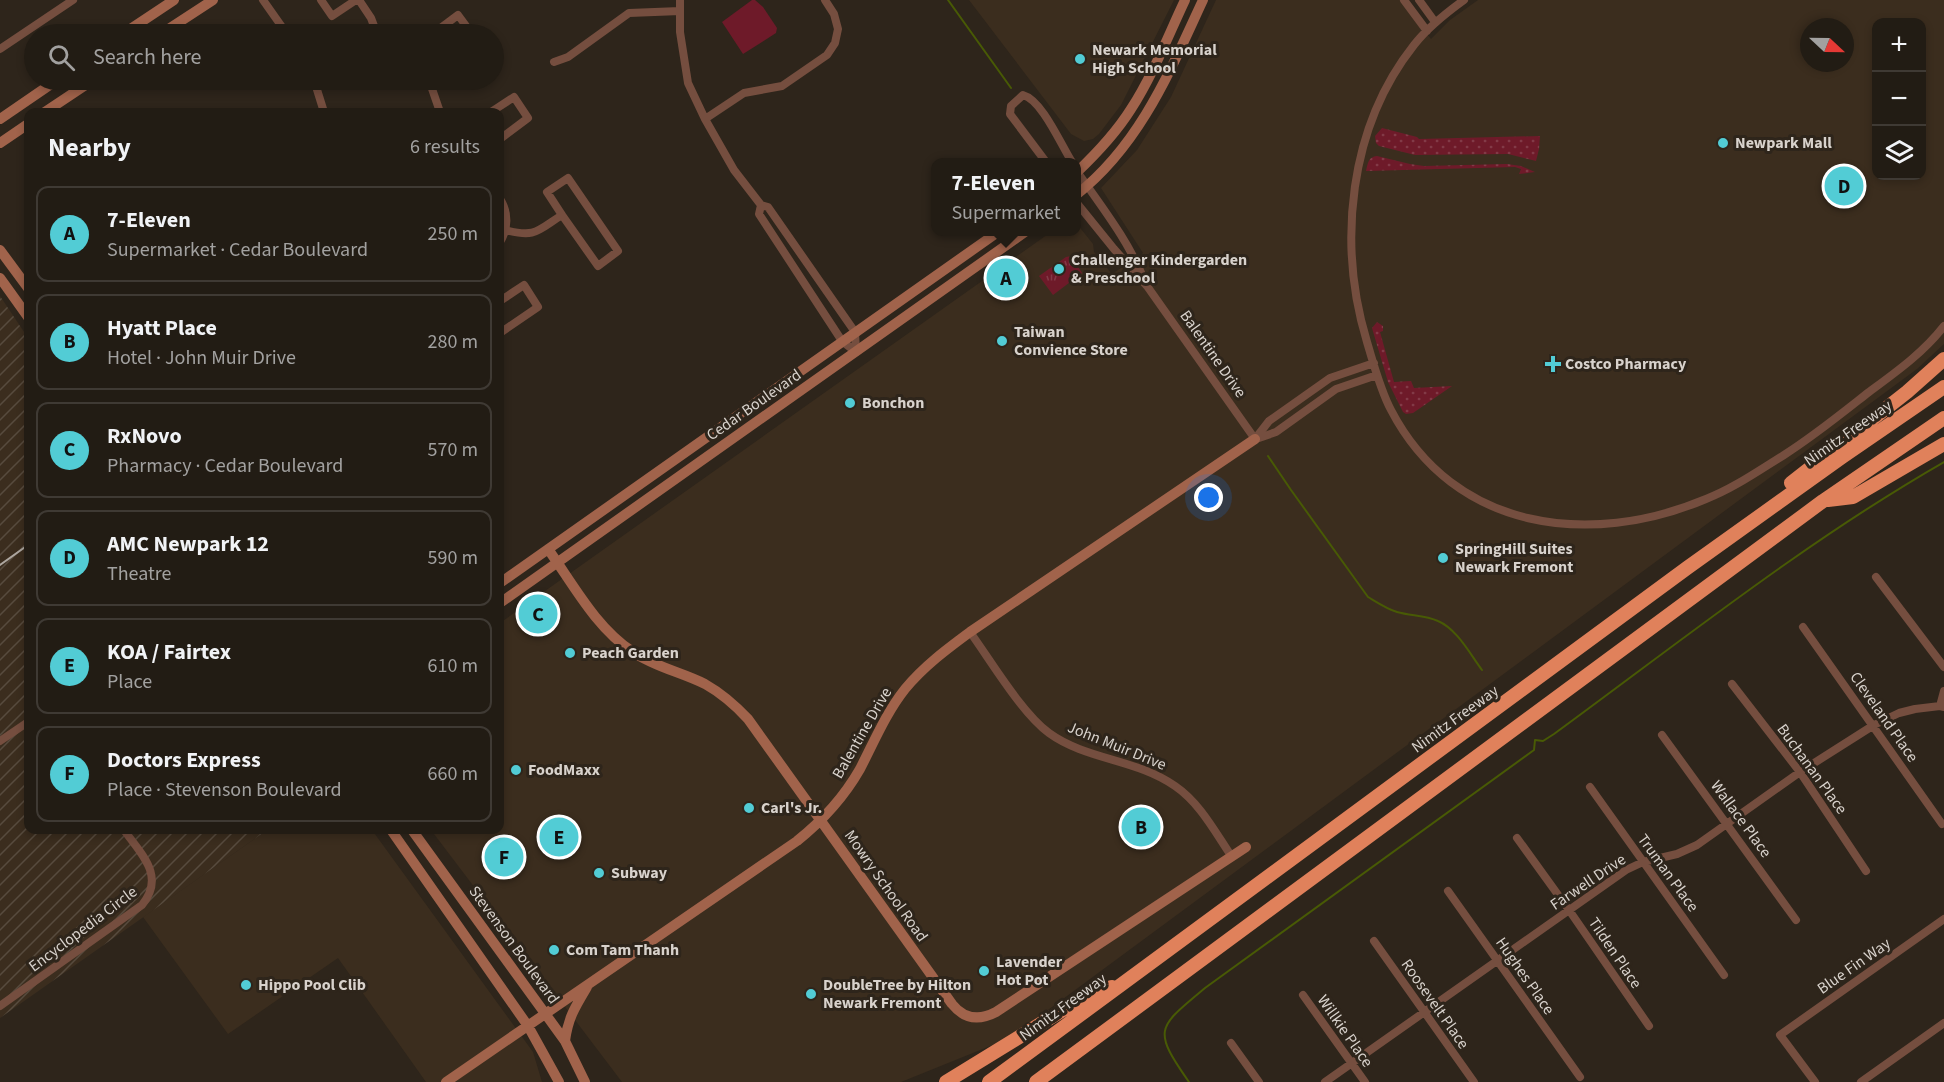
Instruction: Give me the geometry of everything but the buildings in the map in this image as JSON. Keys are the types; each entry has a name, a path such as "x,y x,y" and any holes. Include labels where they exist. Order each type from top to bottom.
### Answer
{"highway":[{"path":"1687,568 1907,392 1944,359"},
{"name":"Nimitz Freeway","path":"989,1082 1687,568 1944,387"},
{"path":"1036,1082 1823,501 1944,418"},
{"path":"1823,501 1853,497 1944,444"},
{"path":"946,1082 1089,994 1123,984"},
{"path":"1050,1082 1072,1056"}],"main road":[{"path":"138,24 174,0"},
{"path":"176,24 213,0"},
{"path":"1081,164 1110,137 1132,108 1185,0"},
{"path":"1081,192 1112,161 1143,121 1161,89 1203,0"},
{"path":"0,119 42,90"},
{"path":"51,108 78,90"},
{"path":"0,143 24,127"},
{"name":"Cedar Boulevard","path":"504,580 991,236"},
{"name":"Cedar Boulevard","path":"504,600 1018,236"},
{"path":"0,249 24,282"},
{"path":"0,278 24,311"},
{"name":"Balentine Drive","path":"446,1082 791,846 833,807 851,783 904,690 930,662 970,632 1254,439"},
{"name":"Mowry School Road","path":"548,549 599,620 630,650 654,664 704,684 738,708 757,731 951,1004 963,1014 975,1018 996,1012 1246,847"},
{"path":"394,834 528,1026 559,1082"},
{"name":"Stevenson Boulevard","path":"415,834 565,1041 585,1082"},
{"path":"565,1041 572,1012 590,983"}],"street":[{"path":"37,24 73,0"},
{"path":"263,0 279,24"},
{"path":"321,0 332,16 357,0 373,24"},
{"path":"680,0 680,32 688,83 705,119 734,170 761,205 768,207 855,333 856,351"},
{"path":"705,119 744,93 782,86 827,55 835,43 838,29 834,14 825,0"},
{"path":"1404,0 1427,31"},
{"path":"1419,0 1435,22"},
{"path":"1464,0 1427,31 1403,60 1383,94 1367,131 1357,173 1352,221 1354,280 1361,319 1377,375 1390,409 1409,439 1428,461 1456,486 1489,505 1527,519 1555,524 1606,525 1644,519 1677,510 1707,499 1743,481 1814,435 1916,356 1944,326"},
{"path":"554,62 568,57 629,13 680,11"},
{"path":"446,24 458,15 465,24"},
{"path":"0,49 24,33"},
{"path":"319,90 323,108"},
{"path":"432,90 439,108"},
{"name":"Balentine Drive","path":"1043,158 1010,114 1011,106 1023,95 1029,97 1045,116 1070,158"},
{"path":"497,108 514,97 528,118 504,135"},
{"name":"Balentine Drive","path":"1081,176 1134,256 1147,286"},
{"path":"568,178 618,251 598,266 562,215 547,192 568,178"},
{"path":"761,205 759,214 842,341 856,351"},
{"name":"Balentine Drive","path":"1081,207 1147,286 1254,439"},
{"path":"504,208 505,230 518,233 533,234 562,215"},
{"path":"504,297 524,285 538,307 504,330"},
{"name":"Balentine Drive","path":"1254,439 1269,421 1329,378 1374,363"},
{"name":"Balentine Drive","path":"1254,439 1276,432 1336,389 1377,375"},
{"path":"1876,577 1944,667"},
{"name":"Cleveland Place","path":"1803,627 1942,824"},
{"name":"John Muir Drive","path":"970,632 1023,706 1040,725 1067,743 1152,773 1175,786 1200,811 1232,857"},
{"name":"Buchanan Place","path":"1732,684 1800,772 1866,871"},
{"path":"1942,706 1944,691"},
{"name":"Farwell Drive","path":"1325,1082 1626,870 1643,862 1677,854 1697,845 1800,772 1874,725 1899,713 1942,706"},
{"path":"0,741 24,725"},
{"name":"Wallace Place","path":"1662,735 1796,920"},
{"name":"Truman Place","path":"1590,787 1724,975"},
{"name":"Encyclopedia Circle","path":"0,1006 142,905 148,898 153,875 149,864 127,834"},
{"name":"Tilden Place","path":"1517,838 1649,1026"},
{"name":"Hughes Place","path":"1448,891 1580,1077"},
{"name":"Blue Fin Way","path":"1815,1082 1780,1035 1944,919"},
{"name":"Roosevelt Place","path":"1374,940 1474,1082"},
{"name":"Willkie Place","path":"1303,995 1365,1082"},
{"path":"1862,1082 1944,1023"},
{"path":"1231,1043 1258,1082"}],"shaded area":[{"name":"Newark Memorial High School","path":"969,0 1174,0 1121,105 1099,134 1093,139 1084,141 1071,134"},
{"path":"1216,0 1400,0 1431,39 1450,20 1478,0 1944,0 1944,344 1917,369 1010,1038 901,1082 622,1082 434,834 504,834 504,620 1045,236 1081,236 1081,229 1093,244 1094,252 1112,274 1143,253 1101,188 1137,150 1171,97"},
{"path":"0,296 24,332 24,834 261,834 0,1018"},
{"path":"261,834 375,834 533,1052 542,1082 426,1082 338,958 228,1034 143,917"}],"green space":[{"path":"752,0 763,7 777,28 776,33 743,54 722,22"},
{"path":"1382,128 1419,139 1540,136 1539,149 1536,161 1508,154 1415,155 1379,146 1375,136"},
{"path":"1377,156 1424,166 1507,164 1521,166 1535,172 1519,174 1521,169 1515,167 1366,171 1370,159"},
{"path":"1071,256 1082,273 1053,295 1039,276 1066,257"},
{"path":"1377,322 1383,326 1383,331 1380,332 1394,382 1411,381 1414,388 1452,386 1413,413 1403,412 1388,382 1372,328"}],"waterway":[{"path":"948,0 1011,88"},
{"path":"1268,456 1368,597 1393,611 1428,618 1445,625 1463,642 1482,670"},
{"path":"1189,1082 1169,1051 1165,1040 1165,1030 1177,1012 1205,988 1534,750 1535,740 1543,741 1554,734 1794,558 1893,492 1944,462"}],"railway":[{"path":"0,565 24,548"}],"place":[{"name":"Newark Memorial High School","path":"1080,59"},
{"name":"Newpark Mall","path":"1723,143"},
{"name":"AMC Newpark 12","path":"1844,186"},
{"name":"Challenger Kindergarden & Preschool","path":"1059,269"},
{"name":"7-Eleven","path":"1006,278"},
{"name":"Taiwan Convience Store","path":"1002,341"},
{"name":"Costco Pharmacy","path":"1553,364"},
{"name":"Bonchon","path":"850,403"},
{"name":"SpringHill Suites Newark Fremont","path":"1443,558"},
{"name":"RxNovo","path":"538,614"},
{"name":"Peach Garden","path":"570,653"},
{"name":"FoodMaxx","path":"516,770"},
{"name":"Carl's Jr.","path":"749,808"},
{"name":"Hyatt Place","path":"1141,827"},
{"name":"KOA / Fairtex","path":"559,837"},
{"name":"Doctors Express","path":"504,857"},
{"name":"Subway","path":"599,873"},
{"name":"Com Tam Thanh","path":"554,950"},
{"name":"Lavender Hot Pot","path":"984,971"},
{"name":"Hippo Pool Clib","path":"246,985"},
{"name":"DoubleTree by Hilton Newark Fremont","path":"811,994"}]}
